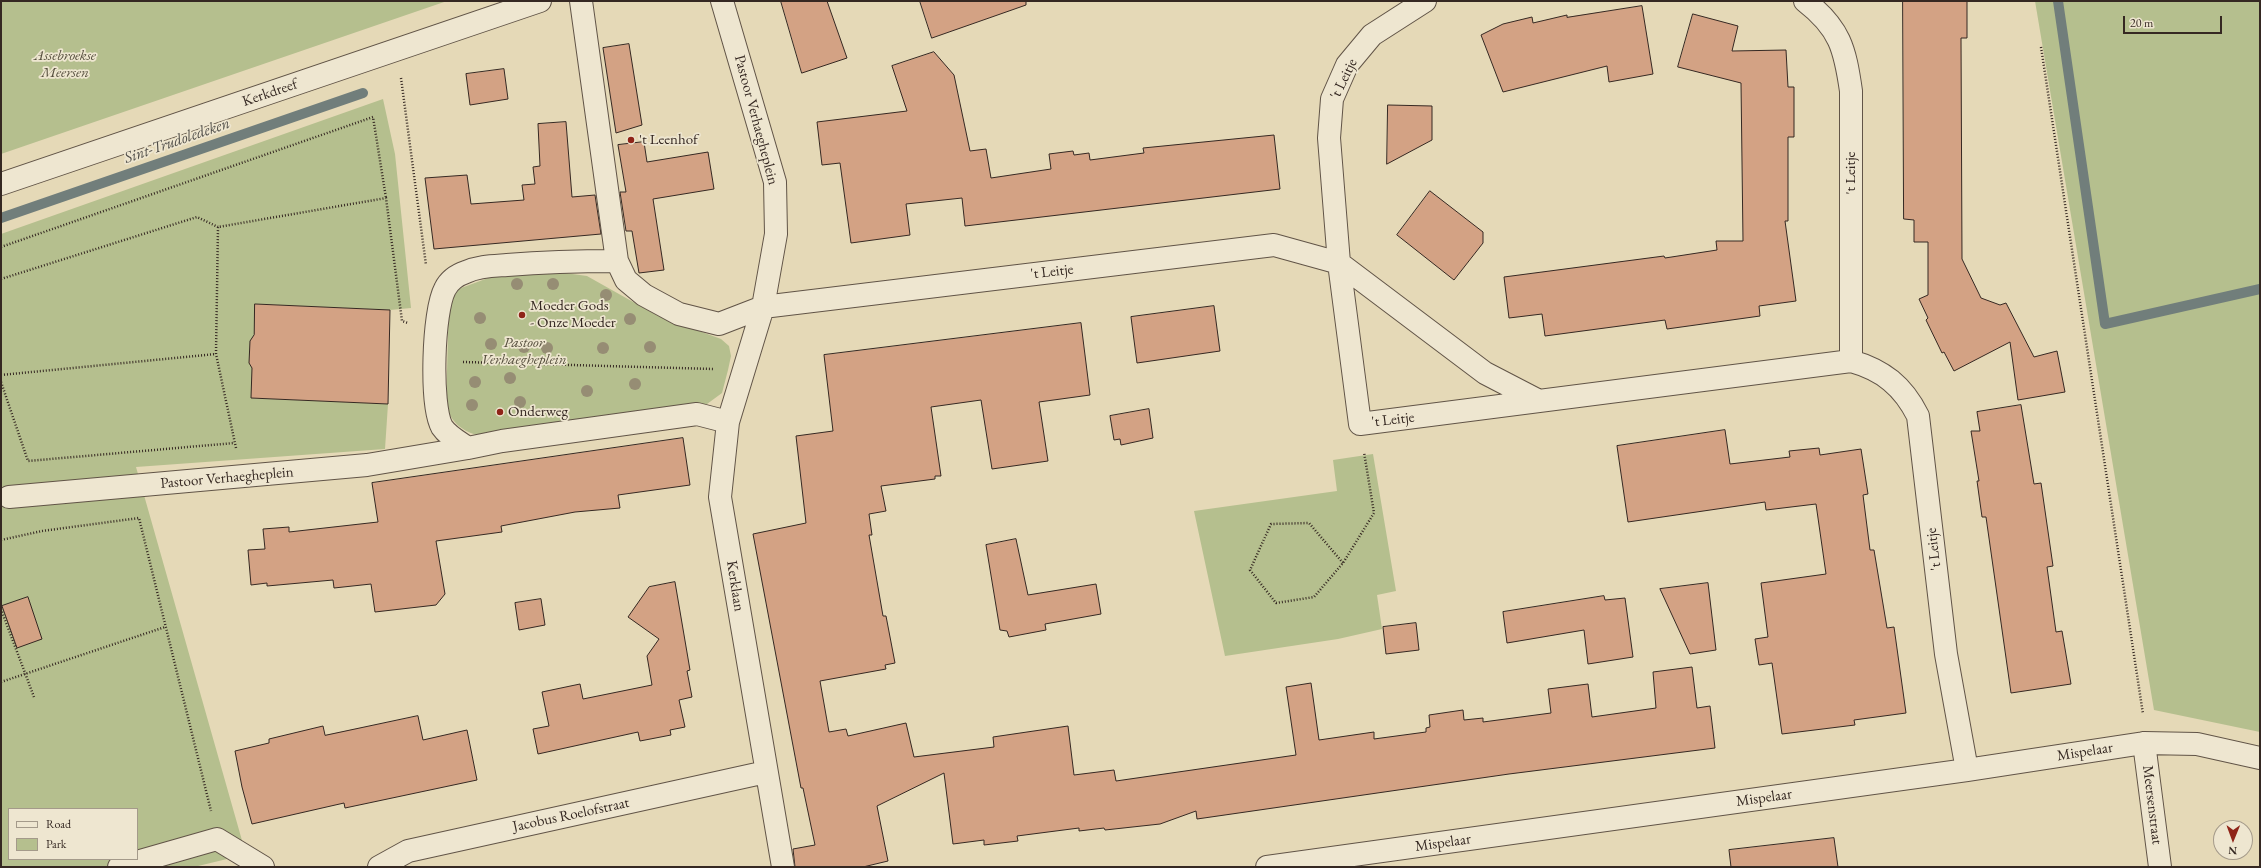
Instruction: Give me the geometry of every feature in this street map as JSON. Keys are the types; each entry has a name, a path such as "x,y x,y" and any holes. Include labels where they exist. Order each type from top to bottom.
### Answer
{"street":[{"name":"Kerkdreef","path":"1,184 540,1"},
{"path":"580,1 617,261 620,271 630,284 644,295 679,314 719,324 763,307"},
{"name":"Pastoor Verhaegheplein","path":"722,1 775,182 776,234 763,307"},
{"name":"'t Leitje","path":"1424,1 1372,35 1347,65 1332,99 1329,138 1339,263 1360,424 1851,360 1865,365 1890,378 1901,388 1918,416 1946,654 1968,770"},
{"name":"'t Leitje","path":"1806,1 1818,11 1835,30 1847,60 1851,91 1851,360"},
{"name":"'t Leitje","path":"763,307 1274,245 1339,263 1485,373 1539,401"},
{"path":"468,448 453,438 442,427 437,408 434,361 438,306 446,287 454,278 479,267 532,263 617,261"},
{"name":"Kerklaan","path":"763,307 728,422 720,497 783,867"},
{"name":"Pastoor Verhaegheplein","path":"9,497 367,465 502,441 697,414 728,422"},
{"name":"Mispelaar","path":"1267,867 1968,770 2144,743 2197,744 2260,758"},
{"name":"Meersenstraat","path":"2144,743 2160,867"},
{"name":"Jacobus Roelofstraat","path":"379,867 408,851 766,772"},
{"path":"118,867 217,839 263,867"}],"path":[{"path":"2041,47 2142,706 2144,743"},
{"path":"397,49 428,278 446,287"},
{"path":"1,246 373,117 386,198 402,321 437,333"},
{"path":"1,279 197,217 218,227 386,198"},
{"path":"218,227 216,354 242,476"},
{"path":"1,375 216,354"},
{"path":"462,362 721,370"},
{"path":"1,382 28,461 234,443"},
{"path":"1343,563 1309,523 1271,524 1250,570 1276,603 1314,597 1343,563 1374,513 1360,424"},
{"path":"1,540 42,531 139,518 217,839"},
{"path":"1,608 34,697"},
{"path":"1,682 165,627"}],"green space":[{"name":"Assebroekse Meersen","path":"1,1 447,1 1,154"},
{"path":"2035,1 2260,1 2260,732 2154,710"},
{"path":"383,99 395,154 411,308 390,310 256,304 251,398 388,404 385,449 136,467 243,844 227,859 194,867 1,867 1,234"},
{"name":"Pastoor Verhaegheplein","path":"558,272 587,276 658,316 721,339 729,346 731,356 722,393 707,404 480,436 463,429 455,422 446,407 449,299 453,291 499,274"},
{"path":"1373,454 1396,591 1377,595 1382,629 1338,639 1225,656 1194,511 1337,491 1333,460"}],"building":[{"path":"781,1 827,1 847,58 802,73"},
{"path":"920,1 1026,1 1026,5 932,38"},
{"path":"1903,1 1967,1 1967,38 1961,38 1962,259 1981,298 2000,305 2006,303 2034,357 2057,351 2065,392 2018,400 2010,342 1954,371 1944,352 1942,353 1926,320 1928,318 1919,299 1928,295 1928,242 1914,242 1914,220 1904,219"},
{"path":"1642,6 1653,74 1609,82 1607,66 1503,92 1481,35 1503,24 1532,17 1533,23 1567,15 1567,17"},
{"path":"1693,14 1738,26 1732,51 1786,50 1788,87 1794,87 1794,137 1788,137 1788,221 1785,221 1796,301 1759,306 1760,316 1667,329 1665,320 1545,336 1542,314 1509,318 1504,277 1664,256 1665,258 1717,250 1716,241 1743,241 1741,83 1678,67"},
{"path":"629,44 642,125 616,133 603,48"},
{"path":"934,52 954,75 970,151 986,149 991,178 1051,169 1049,154 1073,151 1074,155 1089,153 1090,160 1144,153 1143,148 1274,135 1280,189 965,226 962,198 906,204 910,235 851,243 840,163 822,165 817,122 907,111 892,66"},
{"path":"504,69 508,99 470,105 466,74"},
{"path":"1388,105 1432,106 1432,140 1387,164"},
{"path":"566,122 572,197 595,195 601,234 434,249 425,178 467,175 471,204 524,200 522,185 535,184 533,167 540,166 538,124"},
{"path":"644,142 647,162 708,152 714,189 653,199 664,270 639,273 632,231 626,231 620,192 626,192 618,145"},
{"path":"1430,191 1483,232 1483,243 1454,280 1397,235"},
{"path":"255,304 390,310 388,404 251,398 252,368 249,363 250,341 254,335"},
{"path":"1214,306 1220,351 1137,363 1131,317"},
{"path":"1081,323 1090,395 1039,402 1048,461 992,469 981,400 931,407 941,476 935,476 935,479 881,486 886,511 869,514 872,535 869,535 883,616 886,616 895,663 885,665 886,669 820,681 829,732 846,729 848,736 906,723 914,757 994,747 993,737 1068,726 1074,775 1114,770 1116,781 1296,755 1286,687 1311,683 1319,740 1374,732 1374,739 1426,732 1426,728 1430,727 1429,715 1463,710 1464,720 1483,718 1483,722 1551,713 1548,689 1588,684 1592,717 1656,708 1653,672 1692,667 1697,708 1710,706 1715,748 1509,774 1197,819 1196,811 1160,824 1105,830 1104,828 1079,831 1079,828 1017,836 1018,841 984,845 984,840 953,844 944,773 877,806 888,861 863,867 795,867 793,849 815,845 803,788 801,788 753,534 806,523 796,436 833,431 824,355"},
{"path":"2021,405 2034,484 2041,483 2053,566 2047,567 2056,632 2062,631 2071,684 2011,693 1986,517 1982,517 1977,481 1979,481 1971,431 1980,431 1977,412"},
{"path":"1149,409 1153,438 1121,445 1120,439 1114,440 1110,416"},
{"path":"1725,430 1730,464 1790,457 1789,451 1819,448 1820,455 1861,449 1868,494 1863,495 1870,550 1874,550 1887,628 1894,627 1906,713 1854,720 1855,725 1782,734 1772,663 1759,665 1755,639 1768,637 1761,583 1826,574 1816,504 1766,510 1765,502 1628,522 1617,446"},
{"path":"683,438 690,485 618,495 620,508 575,512 501,526 502,532 436,541 445,594 436,605 375,612 371,584 334,588 333,580 267,586 267,583 251,585 248,550 265,549 263,529 289,527 289,532 378,522 372,483"},
{"path":"1016,539 1028,595 1096,584 1101,614 1045,624 1046,630 1009,637 1007,631 1000,630 986,545"},
{"path":"675,582 690,670 687,671 692,697 679,700 685,727 670,730 671,735 640,741 638,732 538,754 533,729 549,726 542,692 580,684 583,699 652,685 647,656 659,639 628,617 649,587"},
{"path":"1708,583 1716,650 1690,654 1660,589"},
{"path":"1604,596 1605,600 1625,598 1633,657 1588,664 1584,630 1507,643 1503,612"},
{"path":"28,597 42,639 17,648 2,606"},
{"path":"541,599 545,625 519,630 515,603"},
{"path":"1416,623 1419,650 1386,654 1383,627"},
{"path":"418,716 423,740 467,730 477,780 345,808 344,803 252,824 242,787 235,751 269,743 269,739 323,726 325,735"},
{"path":"1834,838 1838,867 1731,867 1729,850"}],"waterway":[{"path":"2058,1 2105,324 2260,289"},
{"name":"Sint-Trudoledeken","path":"1,218 363,93"}],"place":[{"name":"'t Leenhof","path":"631,140"},
{"name":"Moeder Gods - Onze Moeder","path":"522,315"},
{"name":"Onderweg","path":"500,412"}]}
